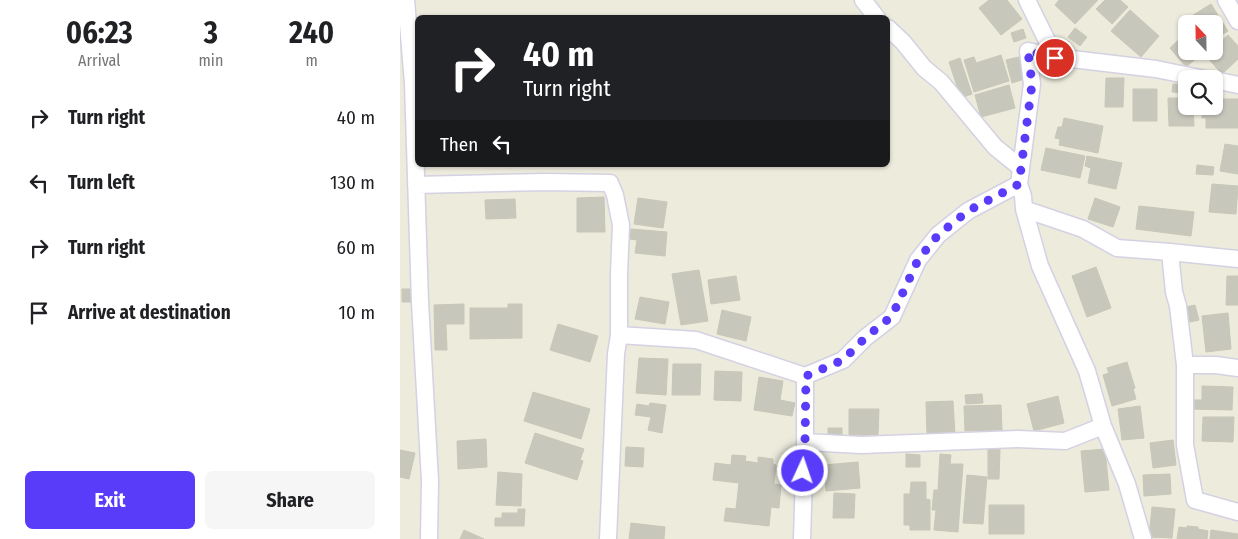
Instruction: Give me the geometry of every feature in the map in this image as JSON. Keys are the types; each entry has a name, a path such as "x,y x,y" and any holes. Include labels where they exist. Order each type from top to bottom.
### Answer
{"street":[{"path":"406,0 413,84 407,119 416,185 420,302 430,481 429,539"},
{"path":"863,0 875,15"},
{"path":"1027,0 1055,58"},
{"path":"1226,0 1238,21"},
{"path":"890,30 903,42 924,68 940,82 1020,176"},
{"path":"1143,539 1127,484 1103,426 1086,371 1040,266 1024,209 1020,176 1032,84 1028,51 1055,58 1156,69 1178,73"},
{"path":"1223,82 1238,85"},
{"path":"619,335 696,340 806,376 843,360 865,338 892,316 918,260 938,235 968,211 1020,176"},
{"path":"416,185 545,182 610,183 621,225 619,335 616,354 608,539"},
{"path":"1024,209 1083,229 1117,248 1238,259"},
{"path":"1170,252 1185,364 1185,445 1195,500 1238,512"},
{"path":"1185,364 1238,368"},
{"path":"802,539 806,376"},
{"path":"805,442 861,445 1018,439 1065,441 1103,426"}],"building":[{"path":"989,0 1007,0 1022,19 1001,35 979,8"},
{"path":"1059,0 1098,0 1075,24 1055,5"},
{"path":"1105,0 1120,0 1128,7 1112,24 1096,9"},
{"path":"1211,4 1218,15 1193,15"},
{"path":"1130,10 1159,36 1141,57 1111,31"},
{"path":"1223,23 1228,31 1223,34"},
{"path":"1075,28 1087,37 1080,46 1068,37"},
{"path":"1023,29 1026,38 1014,42 1011,33"},
{"path":"1228,35 1238,46 1238,59 1223,73 1223,70 1218,70 1210,60 1223,60 1223,40"},
{"path":"1178,40 1178,58 1170,48"},
{"path":"1001,55 1009,81 974,92 964,60 974,57 976,63"},
{"path":"1019,57 1025,79 1012,83 1006,60"},
{"path":"960,58 972,94 961,98 949,62"},
{"path":"1180,60 1194,60 1186,67"},
{"path":"1106,78 1124,78 1123,107 1105,107"},
{"path":"1173,84 1178,84 1178,92 1172,92"},
{"path":"1009,85 1015,108 981,117 975,95"},
{"path":"1133,89 1157,89 1157,121 1133,121"},
{"path":"1168,98 1178,98 1178,115 1193,115 1194,126 1169,126"},
{"path":"1223,99 1238,99 1238,128 1206,128 1206,118 1202,118 1202,115 1223,115"},
{"path":"1064,118 1103,126 1098,153 1059,145 1060,139 1055,138 1058,127 1062,127"},
{"path":"1225,144 1238,146 1238,174 1220,171"},
{"path":"1046,148 1085,156 1080,178 1041,170"},
{"path":"1087,156 1122,163 1116,189 1088,183 1091,168 1085,166"},
{"path":"1197,165 1214,167 1213,175 1196,174"},
{"path":"1212,184 1238,186 1236,214 1209,212"},
{"path":"604,197 605,232 577,232 577,198"},
{"path":"638,198 667,202 663,228 634,224"},
{"path":"1095,198 1120,207 1113,227 1088,219"},
{"path":"515,199 516,218 486,219 485,200"},
{"path":"1139,206 1194,212 1191,236 1136,229"},
{"path":"631,229 667,232 665,256 635,253 637,240 630,239"},
{"path":"1096,267 1111,308 1087,317 1072,276"},
{"path":"699,270 708,321 681,325 672,274"},
{"path":"736,276 740,300 711,304 708,280"},
{"path":"1227,276 1238,276 1238,305 1226,305"},
{"path":"402,289 413,289 413,302 402,302"},
{"path":"640,297 669,302 665,324 635,319"},
{"path":"464,304 464,324 446,324 447,350 435,350 434,305"},
{"path":"508,304 522,304 522,338 470,339 470,308 508,308"},
{"path":"1195,305 1199,320 1190,322 1186,307"},
{"path":"722,310 751,317 746,341 717,334"},
{"path":"1228,313 1231,349 1206,352 1202,316"},
{"path":"558,324 598,336 590,362 550,350"},
{"path":"639,358 668,359 666,395 636,393"},
{"path":"1127,362 1135,388 1133,389 1136,399 1112,406 1103,375 1109,373 1107,368"},
{"path":"673,364 701,364 700,395 672,395"},
{"path":"715,371 742,372 741,401 714,400"},
{"path":"759,377 783,381 780,400 795,403 792,416 754,410"},
{"path":"1202,386 1233,387 1232,410 1191,409 1191,400 1202,400"},
{"path":"533,392 590,409 581,439 524,421"},
{"path":"982,394 983,403 966,404 965,395"},
{"path":"1058,396 1064,423 1034,431 1027,404"},
{"path":"953,401 955,435 927,436 926,402"},
{"path":"650,403 666,405 662,433 648,430 651,417 635,415 637,404 649,406"},
{"path":"1001,405 1002,430 965,431 964,406"},
{"path":"1140,406 1144,438 1122,440 1118,409"},
{"path":"849,409 879,409 878,435 849,435"},
{"path":"1203,417 1234,417 1233,442 1202,441"},
{"path":"828,428 842,428 842,438 828,438"},
{"path":"535,433 584,449 580,460 583,461 577,480 525,463"},
{"path":"486,439 487,467 458,469 457,441"},
{"path":"1173,440 1176,465 1153,468 1150,443"},
{"path":"626,447 644,448 643,467 625,466"},
{"path":"988,449 1000,449 999,479 988,479"},
{"path":"1105,449 1109,490 1085,492 1081,451"},
{"path":"400,450 415,453 409,479 400,477"},
{"path":"906,454 920,455 920,467 906,467"},
{"path":"940,454 951,455 950,464 963,464 958,532 934,530 936,510 932,510 934,490 938,490"},
{"path":"732,455 746,456 745,461 758,463 758,457 773,459 773,464 776,465 774,484 781,485 779,508 771,507 769,526 724,521 726,508 736,509 739,483 713,480 715,463 731,465"},
{"path":"858,462 860,488 826,491 824,465"},
{"path":"498,472 522,474 521,506 496,505"},
{"path":"1170,474 1171,494 1144,496 1143,475"},
{"path":"967,475 987,477 983,524 963,523"},
{"path":"911,482 926,482 926,499 930,500 930,530 910,530 910,525 904,525 904,494 910,494"},
{"path":"834,493 855,494 854,518 833,518"},
{"path":"989,505 1024,505 1024,534 989,534"},
{"path":"1152,507 1175,509 1172,538 1149,537"},
{"path":"518,509 525,509 524,526 495,526 495,518 502,518 502,513 518,513"},
{"path":"631,523 665,527 664,539 629,539"},
{"path":"1187,526 1198,527 1198,529 1208,531 1207,539 1177,539 1179,527 1187,528"},
{"path":"464,530 484,539 460,539"},
{"path":"1211,530 1238,534 1238,539 1210,539"}],"route":[{"path":"803,471 806,376 843,360 865,338 892,316 918,260 938,235 968,211 1019,184 1032,84 1028,51 1055,58"}]}
